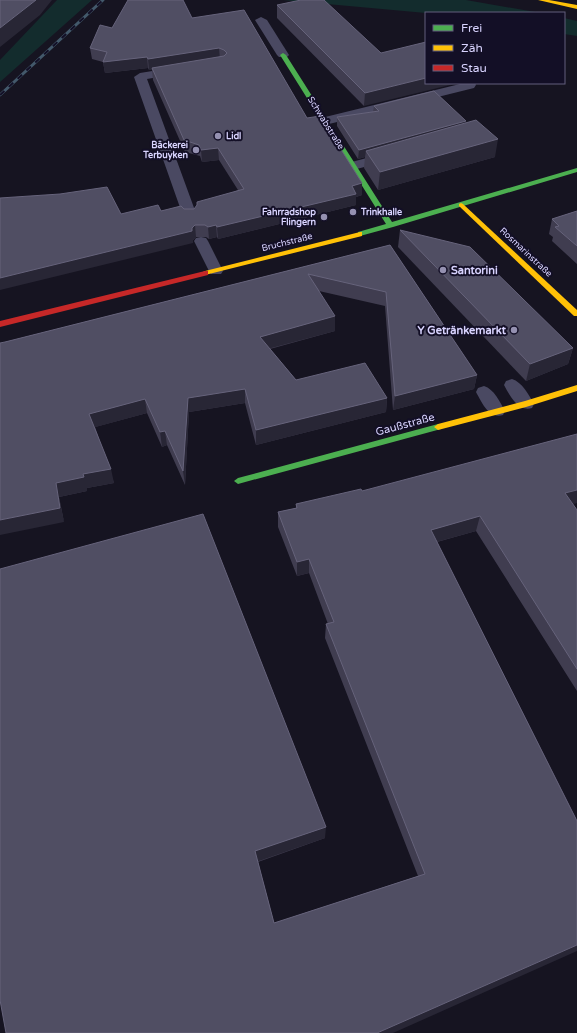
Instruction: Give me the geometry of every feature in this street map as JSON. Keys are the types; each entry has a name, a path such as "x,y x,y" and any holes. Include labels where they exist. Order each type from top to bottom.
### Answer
{"street":[{"path":"541,0 577,7"},
{"name":"Schwabstraße","path":"283,55 391,226"},
{"name":"Bruchstraße","path":"0,324 391,226 577,170"},
{"name":"Rosmarinstraße","path":"461,205 577,314"},
{"name":"Gaußstraße","path":"238,481 526,404 577,388"}],"lane":[{"name":"Schwabstraße","path":"261,20 283,55"},
{"path":"189,69 140,77 190,216"},
{"path":"325,121 470,85"},
{"path":"353,166 399,153"},
{"path":"201,241 216,271"},
{"path":"512,385 526,404"},
{"path":"484,392 497,411"}],"green space":[{"path":"57,0 92,0 0,82 0,60"},
{"path":"283,0 466,0 535,12 425,13"},
{"path":"565,18 577,21 577,36 565,34"}],"building":[{"path":"0,0 36,0 0,28"},
{"path":"128,0 183,0 192,18 244,10 307,118 320,116 362,183 352,186 356,194 217,227 216,225 208,227 205,225 195,225 192,228 192,231 0,278 0,198 60,194 107,187 121,214 158,205 161,211 181,206 184,209 194,209 197,202 244,189 218,148 201,150 199,145 184,140 152,68 224,56 227,53 224,50 219,48 148,59 147,57 103,62 107,52 90,48 100,25 112,28"},
{"path":"301,0 324,0 381,53 425,42 425,78 365,93 277,5"},
{"path":"434,91 466,121 359,150 337,117 379,111 374,106"},
{"path":"476,120 498,139 380,172 366,151"},
{"path":"577,211 577,246 555,227 559,226 552,219"},
{"path":"400,230 470,247 573,348 530,364"},
{"path":"390,245 477,375 395,396 386,292 308,274 335,316 260,337 296,380 365,363 387,398 256,430 245,389 188,398 183,471 165,431 160,432 145,399 89,414 111,469 83,474 84,477 56,483 60,508 0,520 0,343"},
{"path":"577,434 577,490 565,493 577,510 577,669 480,516 431,530 577,821 577,945 377,1033 6,1033 0,1000 0,569 203,514 326,827 255,851 274,923 425,874 326,624 334,622 309,559 297,562 278,512 297,508 296,504 361,489 362,491"}],"railway":[{"path":"0,95 103,0"}],"traffic: fast":[{"path":"283,55 391,226"},
{"path":"360,234 577,170"},
{"path":"238,481 438,427"}],"traffic: slow":[{"path":"541,0 577,7"},
{"path":"461,205 577,314"},
{"path":"205,273 360,234"},
{"path":"438,427 526,404 577,388"}],"traffic: jam":[{"path":"0,324 205,273"}],"place":[{"name":"Lidl","path":"218,136"},
{"name":"Bäckerei Terbuyken","path":"196,150"},
{"name":"Trinkhalle","path":"353,212"},
{"name":"Fahrradshop Flingern","path":"324,217"},
{"name":"Santorini","path":"443,270"},
{"name":"Y Getränkemarkt","path":"514,330"}]}
